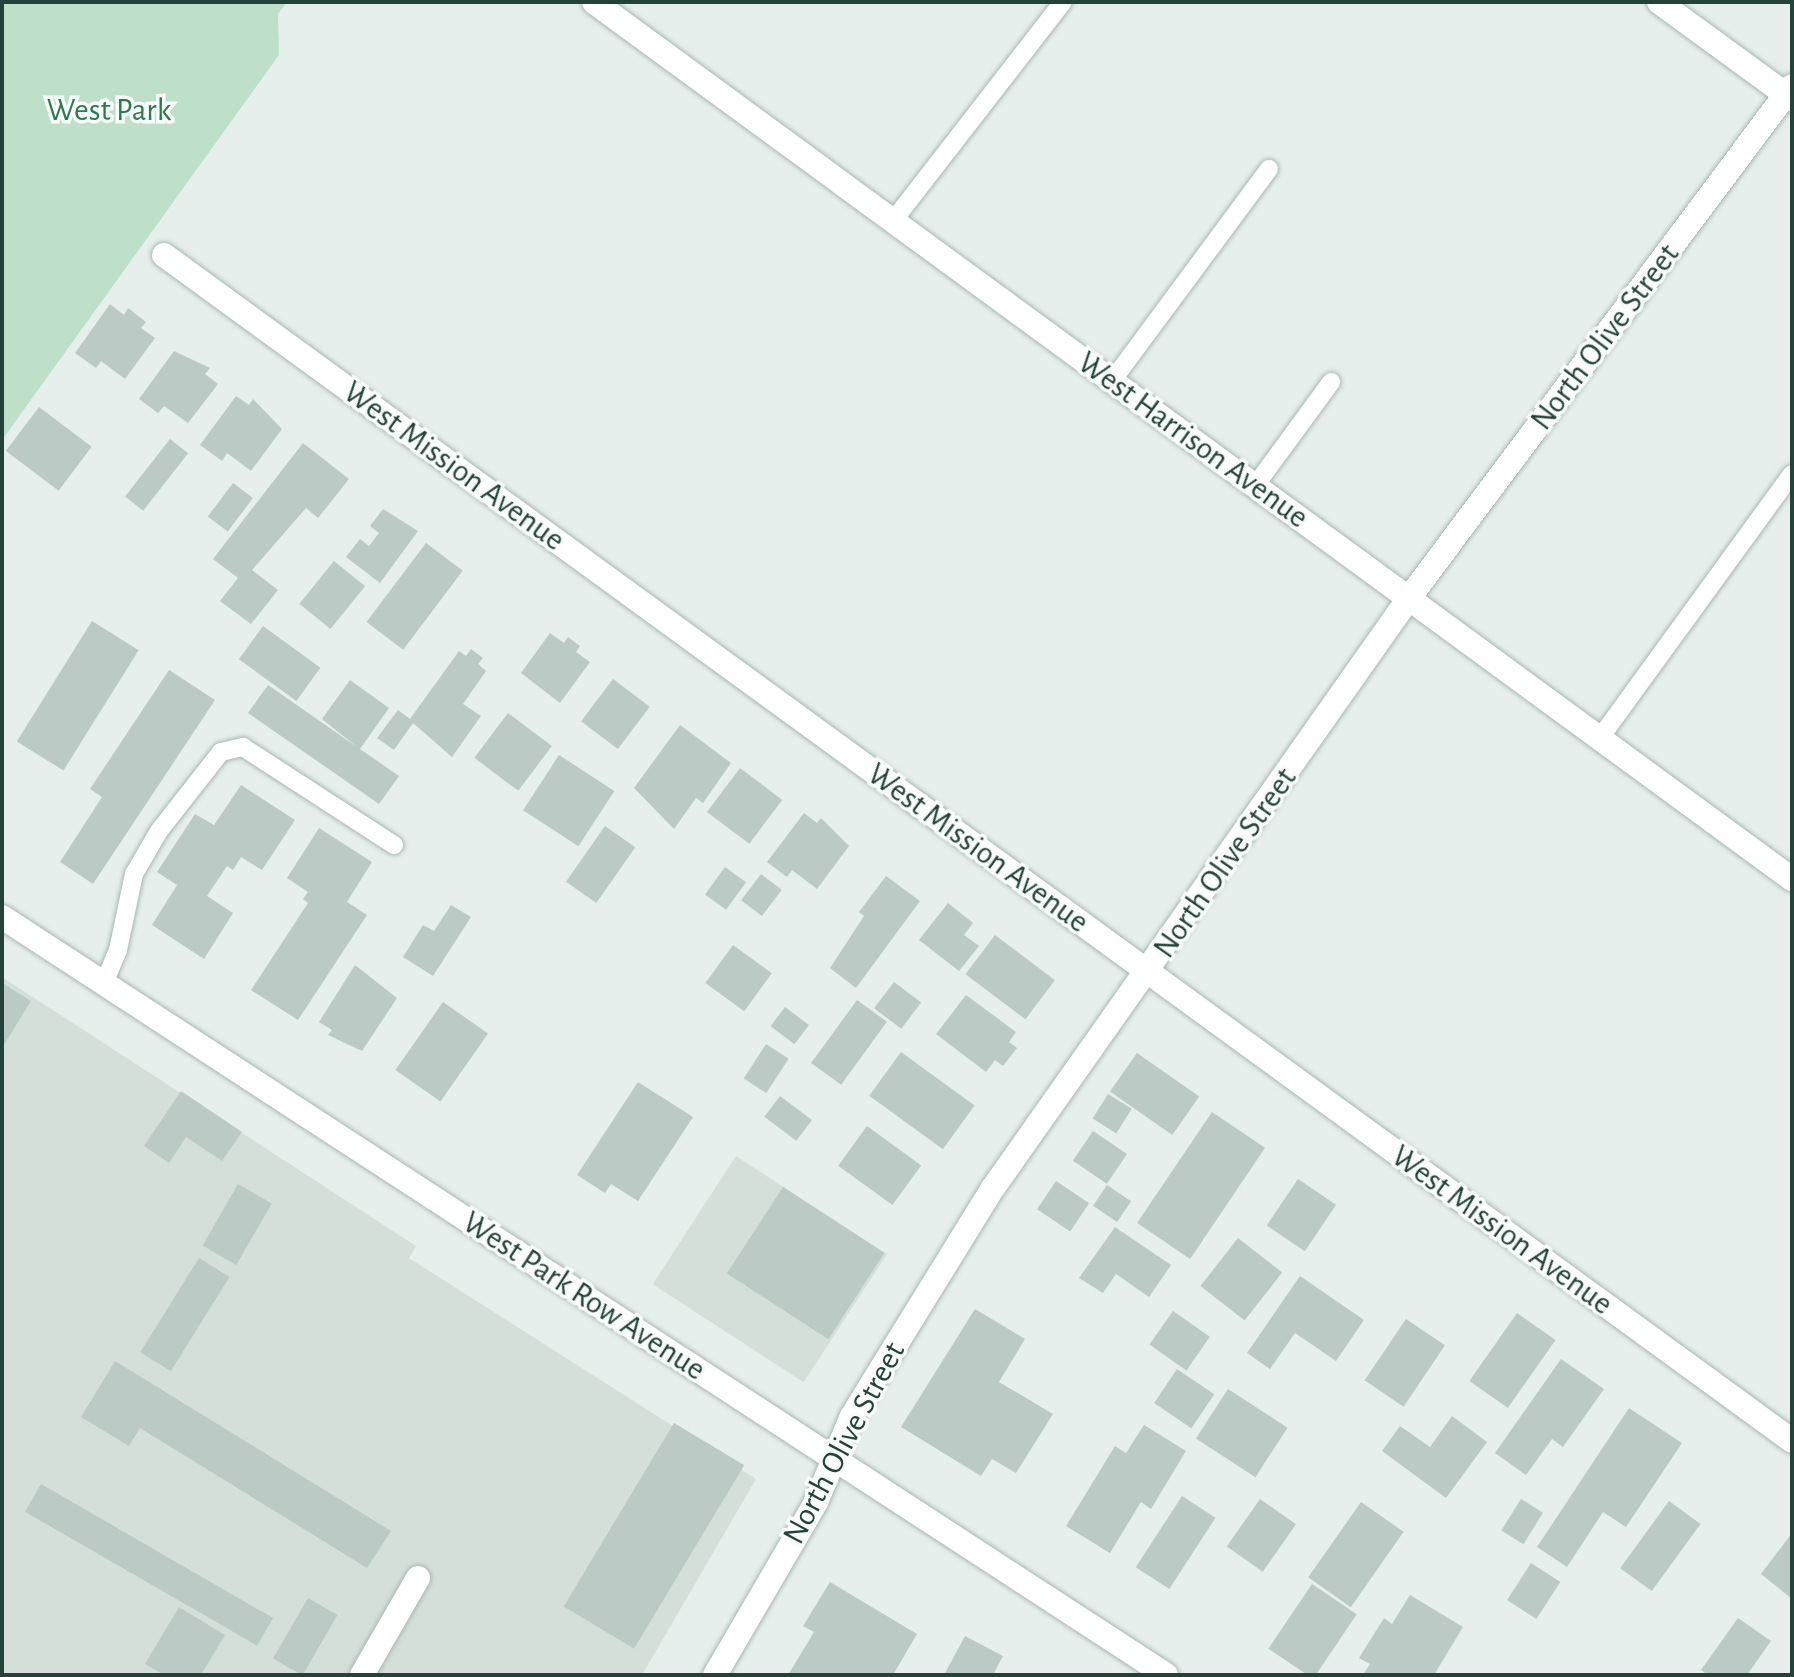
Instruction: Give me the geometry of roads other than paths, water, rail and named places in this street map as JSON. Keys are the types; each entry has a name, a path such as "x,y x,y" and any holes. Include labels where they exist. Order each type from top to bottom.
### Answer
{"street":[{"name":"West Harrison Avenue","path":"594,2 1791,876"},
{"path":"1659,2 1790,93"},
{"name":"North Olive Street","path":"715,1675 816,1502 852,1416 985,1201 1409,598 1790,93"},
{"name":"West Mission Avenue","path":"164,255 1792,1441"},
{"name":"West Park Row Avenue","path":"2,917 1166,1675"},
{"path":"362,1675 418,1578"}],"lane":[{"path":"893,221 1063,2"},
{"path":"1112,381 1269,169"},
{"path":"1255,486 1331,382"},
{"path":"1600,738 1792,474"},
{"path":"104,983 118,950 134,874 159,831 221,752 243,747 394,845"}],"park label":[{"name":"West Park","path":"109,110"}]}
